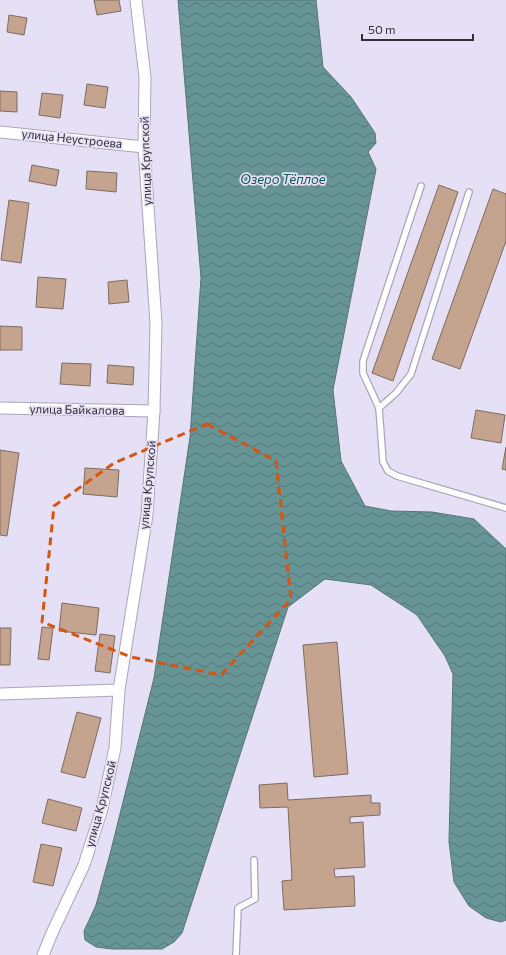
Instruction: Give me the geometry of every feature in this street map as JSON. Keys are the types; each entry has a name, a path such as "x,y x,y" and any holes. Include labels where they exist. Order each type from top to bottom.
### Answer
{"street":[{"name":"улица Крупской","path":"43,955 84,865 102,809 115,748 119,690 147,515 154,411 156,323 144,147 145,77 136,0"},
{"name":"улица Неустроева","path":"0,132 144,147"},
{"name":"улица Байкалова","path":"0,408 154,411"},
{"path":"0,694 119,690"}],"lane":[{"path":"421,186 363,361 362,373 379,408 383,462 388,471 397,476 506,508"},
{"path":"379,408 396,393 411,374 469,192"},
{"path":"236,955 238,908 255,899 254,860"}],"highlighted area":[{"path":"207,424 276,461 291,599 221,675 131,657 42,622 54,506 114,463"}],"water":[{"name":"Озеро Тёплое","path":"178,0 316,0 323,67 351,97 375,133 376,143 368,152 376,169 333,390 341,461 365,506 391,511 432,512 474,519 506,549 506,920 501,922 486,918 469,906 454,882 449,842 453,674 445,656 417,615 371,585 325,579 288,607 182,933 174,942 162,949 112,949 96,947 85,940 84,931 96,905 154,678 190,437 201,278"}],"building":[{"path":"94,0 119,0 121,11 97,15"},
{"path":"9,15 27,18 24,35 7,32"},
{"path":"87,84 108,87 105,108 84,105"},
{"path":"0,91 17,92 17,112 0,111"},
{"path":"42,93 63,95 60,118 39,115"},
{"path":"32,165 59,170 56,186 29,181"},
{"path":"87,171 117,173 116,192 86,189"},
{"path":"439,185 458,192 393,381 372,373"},
{"path":"493,189 506,194 506,241 460,369 432,359"},
{"path":"9,200 29,203 21,263 1,260"},
{"path":"38,277 66,279 63,309 36,307"},
{"path":"127,280 129,302 109,304 108,282"},
{"path":"0,326 22,327 22,350 0,350"},
{"path":"62,363 91,364 90,386 60,384"},
{"path":"108,365 134,367 133,385 107,383"},
{"path":"476,410 505,415 501,443 471,438"},
{"path":"506,447 506,470 502,469"},
{"path":"0,450 19,453 7,536 0,535"},
{"path":"85,468 119,470 117,497 83,494"},
{"path":"62,603 99,608 96,635 59,631"},
{"path":"42,627 53,628 49,660 38,659"},
{"path":"0,628 11,628 10,665 0,665"},
{"path":"100,634 115,636 110,673 95,671"},
{"path":"337,642 348,774 314,777 303,645"},
{"path":"77,712 101,718 85,778 61,772"},
{"path":"287,783 288,800 371,795 371,803 380,803 380,815 350,817 350,823 363,822 365,867 334,869 335,877 354,876 355,906 284,910 282,881 292,880 288,807 260,808 259,785"},
{"path":"48,799 82,808 76,831 42,823"},
{"path":"41,844 62,848 53,886 33,882"}]}
